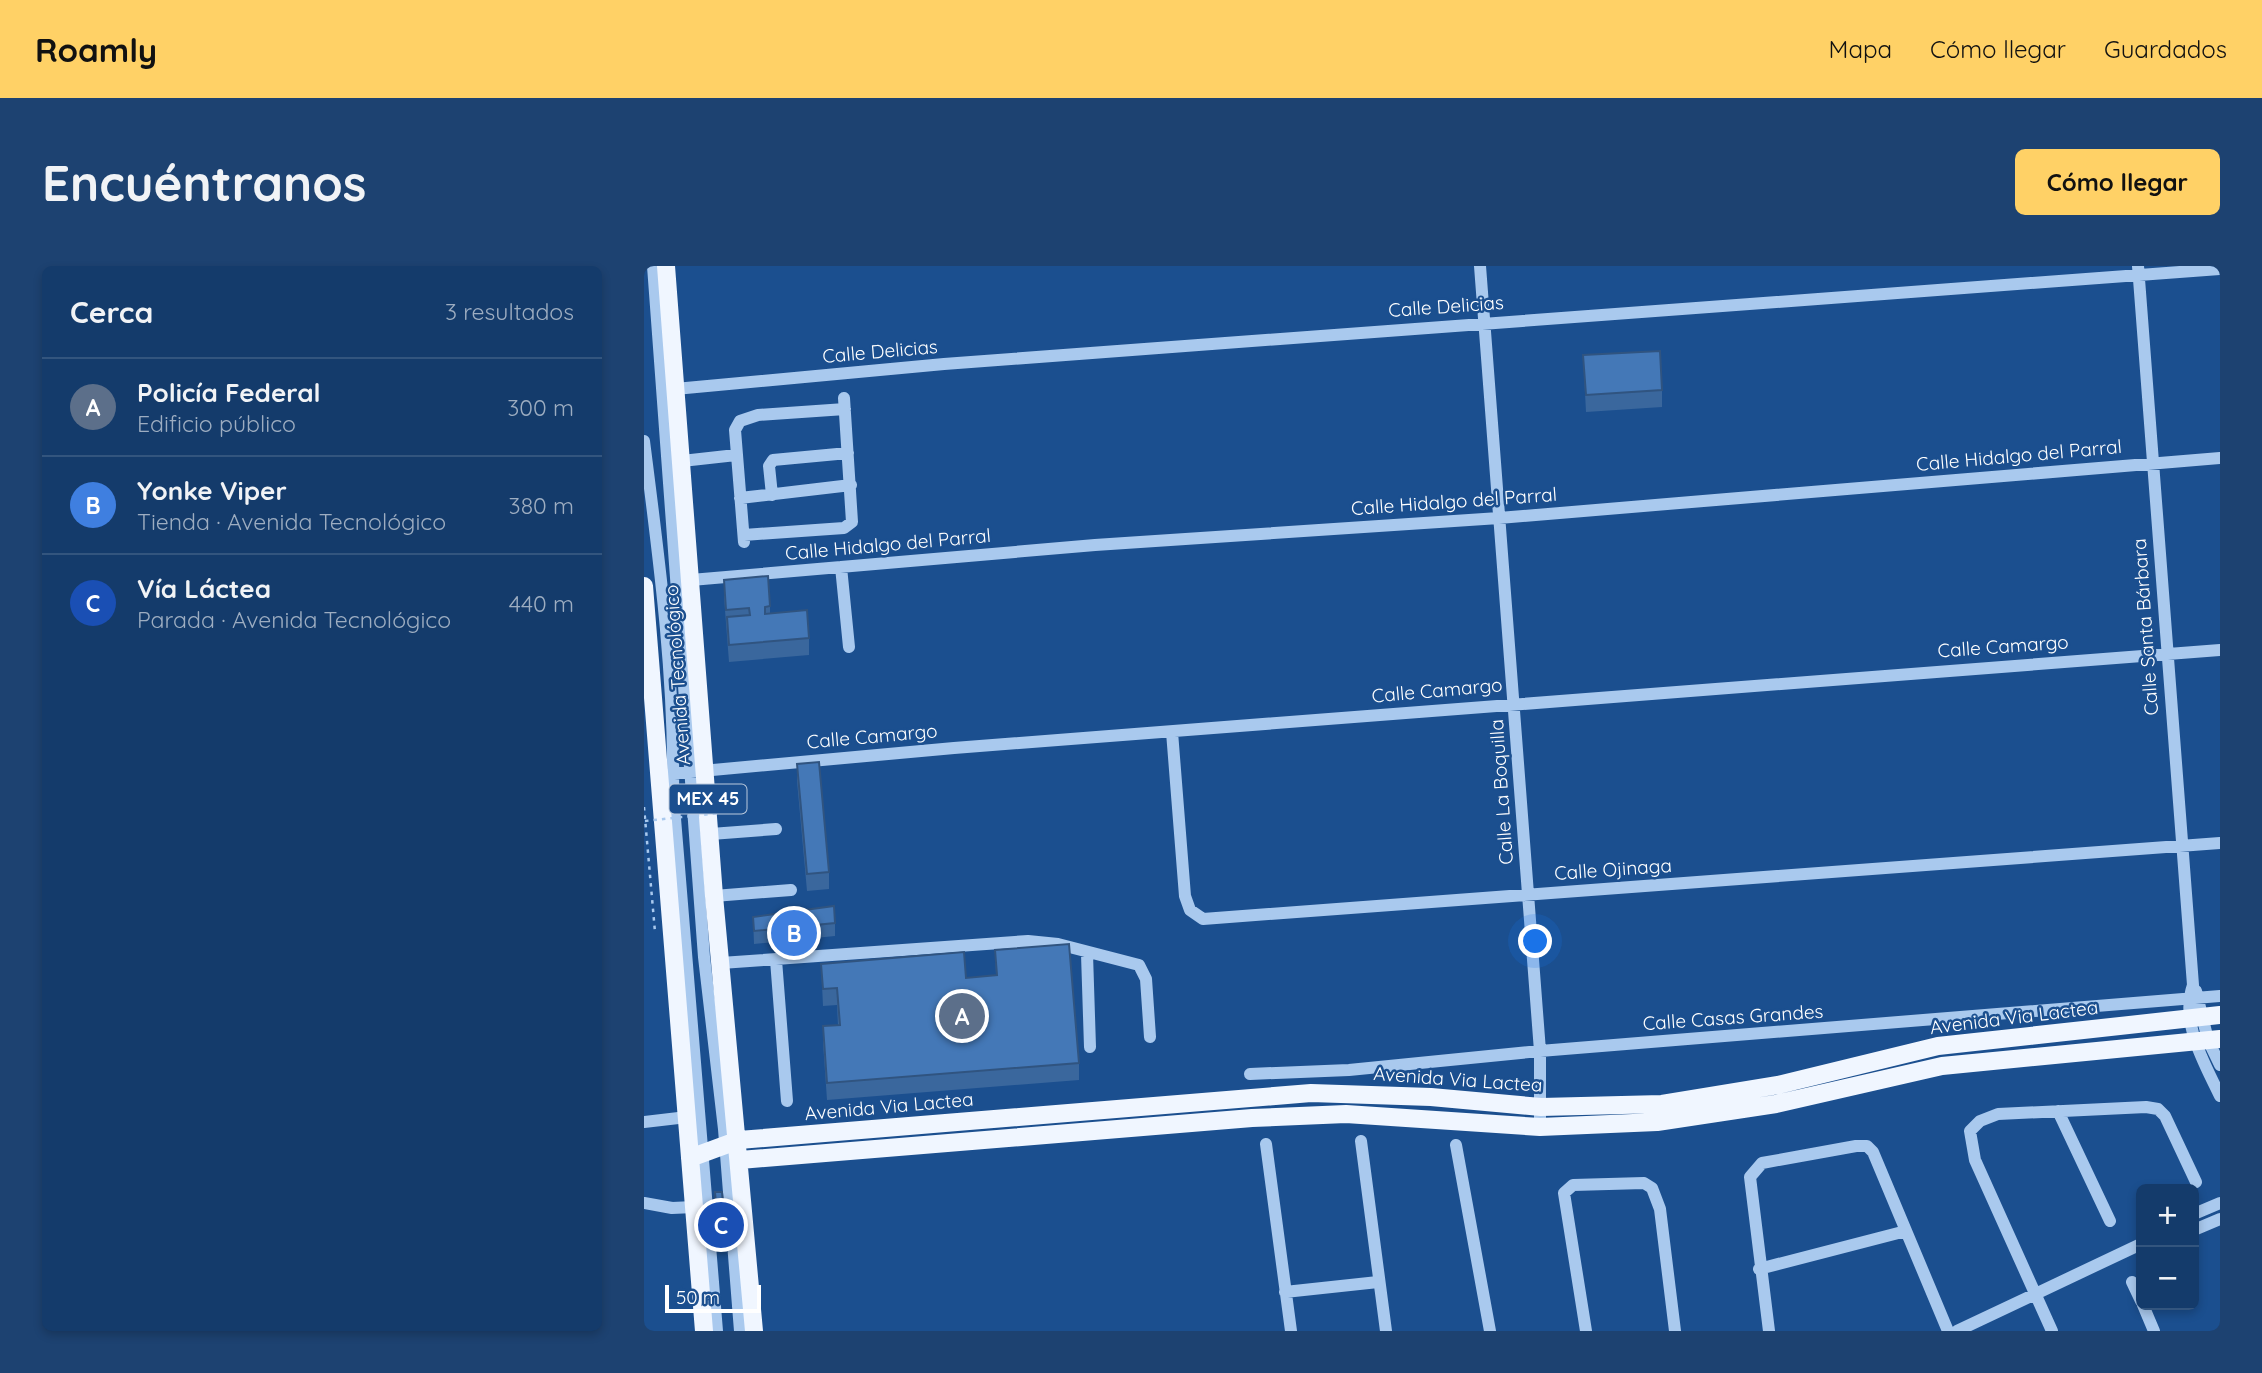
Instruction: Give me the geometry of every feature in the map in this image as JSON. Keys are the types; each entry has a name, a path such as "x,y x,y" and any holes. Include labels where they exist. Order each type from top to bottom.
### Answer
{"main road":[{"name":"Avenida Tecnológico","path":"666,266 691,580 698,771 711,834 732,1142 740,1160 754,1331"},
{"name":"Avenida Tecnológico","path":"644,586 666,774 687,1118 697,1154 694,1208 704,1331"},
{"name":"Avenida Via Lactea","path":"697,1154 732,1142 1311,1093 1431,1097 1541,1107 1607,1107 1723,1096 1938,1046 2200,1009"},
{"name":"Avenida Via Lactea","path":"740,1160 1292,1116 1359,1115 1540,1127 1609,1126 1717,1115 1942,1066 2208,1039"}],"street":[{"path":"653,266 698,771 704,957 732,1142 740,1331"},
{"name":"Calle La Boquilla","path":"1480,266 1540,1051 1540,1127"},
{"name":"Calle Delicias","path":"675,389 944,364 2138,270 2220,269"},
{"name":"Calle Santa Bárbara","path":"2138,270 2193,985 2220,1096"},
{"path":"844,404 848,453 854,519 848,527 744,539 735,430 744,418 844,404"},
{"path":"644,442 662,581 674,738 666,774 697,1154 717,1331"},
{"path":"772,495 769,466 773,460 848,453"},
{"path":"682,461 736,455"},
{"name":"Calle Hidalgo del Parral","path":"691,580 1095,545 1499,518 2220,458"},
{"path":"740,498 851,485"},
{"path":"841,568 849,647"},
{"name":"Calle Camargo","path":"666,774 1514,703 2220,650"},
{"name":"Calle Ojinaga","path":"1172,732 1185,895 1190,910 1199,917 2220,843"},
{"path":"711,834 776,829"},
{"path":"714,896 791,890"},
{"path":"721,963 1028,941 1058,944 1087,954 1129,961 1144,971 1150,1037"},
{"path":"1087,954 1090,1047"},
{"path":"776,960 787,1101"},
{"name":"Calle Casas Grandes","path":"1250,1074 1349,1070 1540,1051 2200,1009 2220,996"},
{"name":"Calle Santa Bárbara","path":"2208,1039 2220,1065"},
{"path":"2052,1331 1975,1160 1970,1131 1980,1121 1998,1114 2146,1107 2158,1109 2165,1116 2196,1182"},
{"path":"2058,1111 2110,1221"},
{"path":"644,1122 687,1118"},
{"path":"1361,1141 1386,1331"},
{"path":"1266,1144 1291,1331"},
{"path":"1456,1145 1490,1331"},
{"path":"1769,1331 1759,1269 1750,1177 1762,1163 1867,1146 1874,1152 1948,1331"},
{"path":"1586,1331 1563,1193 1573,1185 1644,1184 1652,1188 1660,1209 1675,1331"},
{"path":"644,1203 649,1206 694,1208"},
{"path":"2199,1212 2220,1203"},
{"path":"2199,1228 2220,1219"},
{"path":"1759,1269 1906,1231"},
{"path":"1957,1331 2136,1246"},
{"path":"1285,1292 1378,1282"},
{"path":"2132,1282 2136,1290"},
{"path":"2145,1310 2154,1331"}],"path":[{"path":"645,821 729,812"}],"building":[{"path":"1660,351 1662,390 1586,395 1583,355"},
{"path":"768,576 770,606 765,607 765,614 807,610 809,638 729,645 727,617 750,615 749,608 726,610 724,580"},
{"path":"819,762 829,872 807,874 797,764"},
{"path":"834,906 835,923 754,931 753,917"},
{"path":"1069,944 1079,1063 827,1083 823,1026 840,1025 837,988 823,989 821,964 964,952 966,978 997,975 995,950"},
{"path":"715,1192 722,1192 726,1241 719,1242"}],"place":[{"name":"Yonke Viper","path":"794,933"},
{"name":"Policía Federal","path":"962,1016"},
{"name":"Vía Láctea","path":"721,1225"}]}
